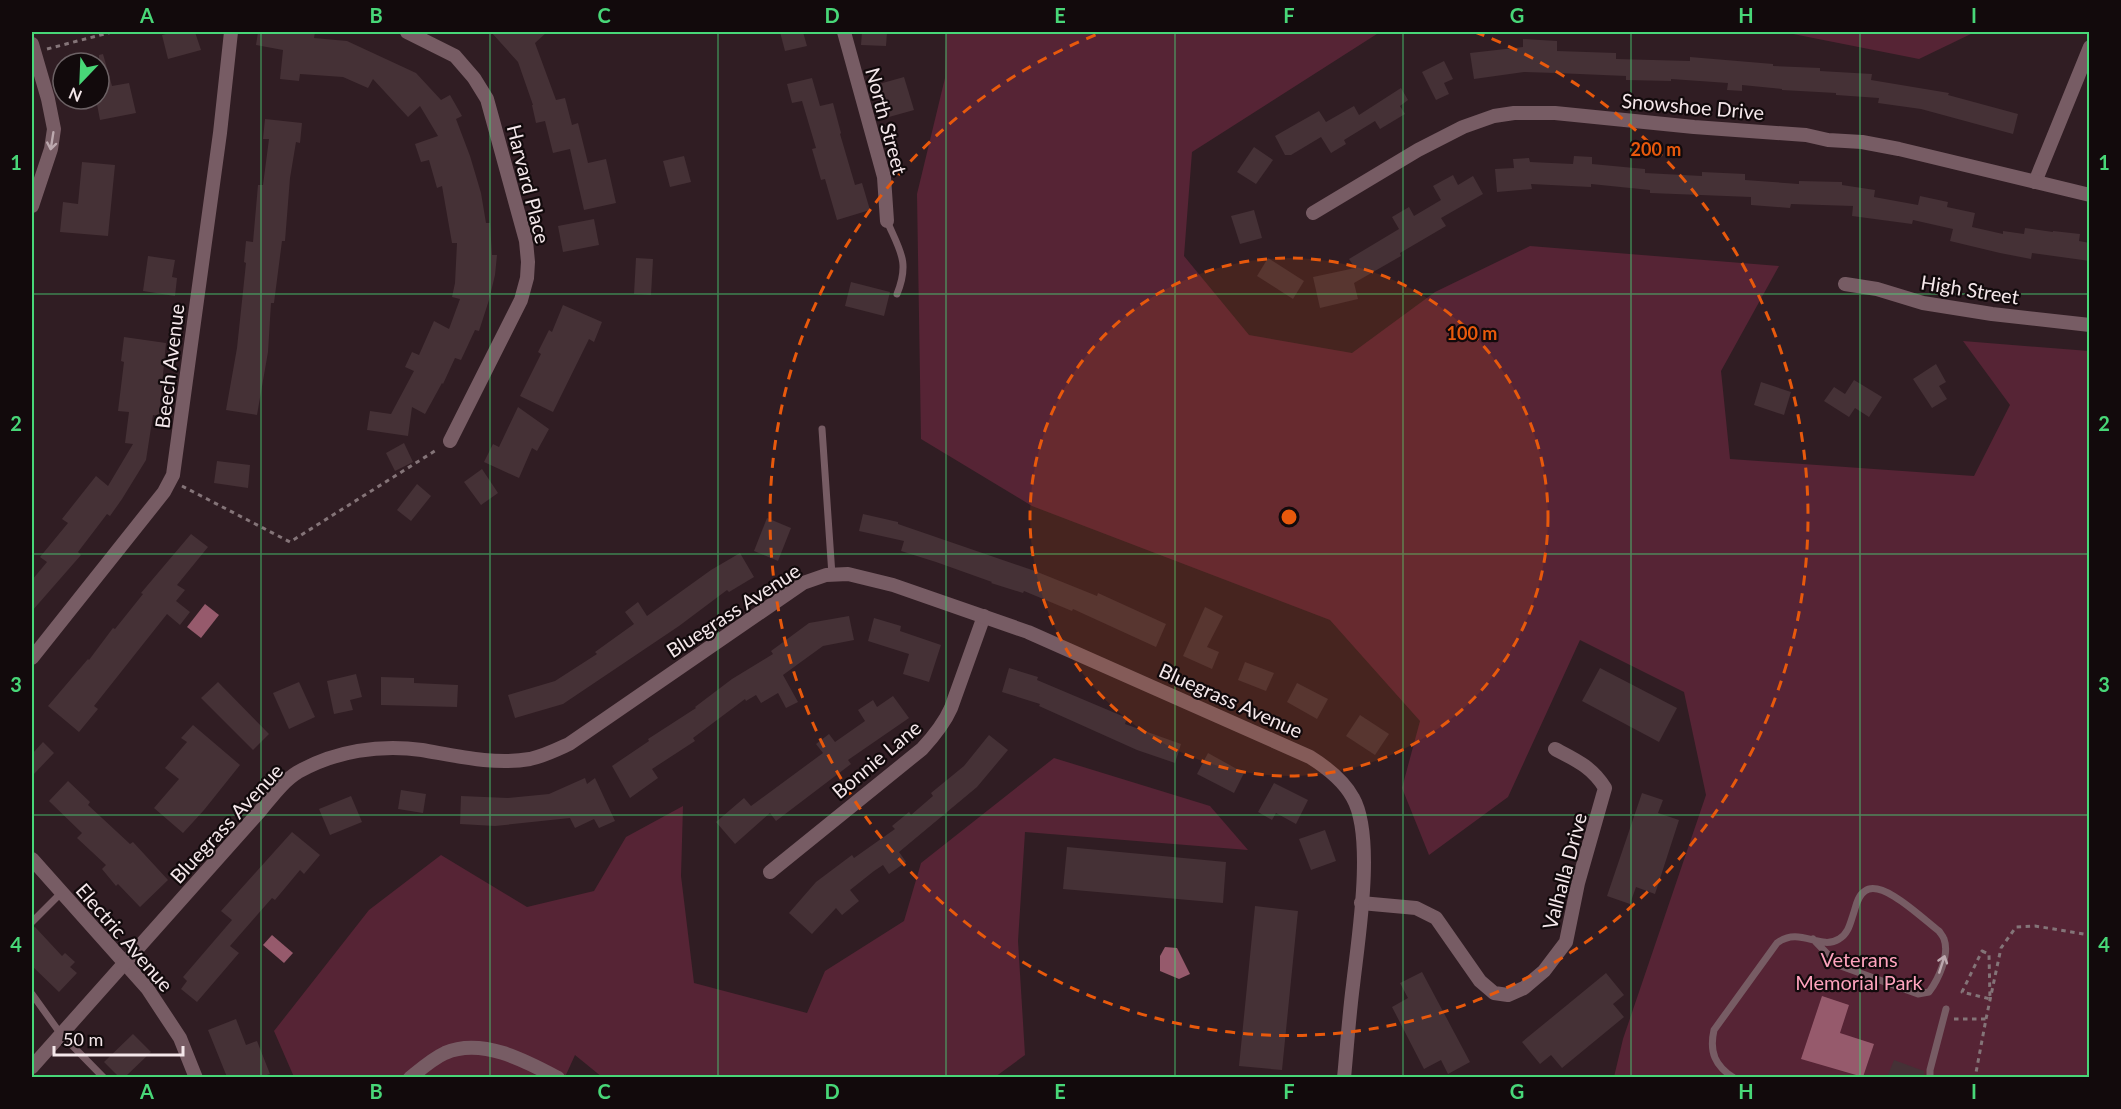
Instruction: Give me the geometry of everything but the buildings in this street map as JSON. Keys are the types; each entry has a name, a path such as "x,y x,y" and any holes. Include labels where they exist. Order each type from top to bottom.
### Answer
{"street":[{"name":"Beech Avenue","path":"32,658 171,481 190,355 231,32"},
{"name":"Harvard Place","path":"407,32 455,56 484,93 497,129 526,241 527,278 521,300 450,441"},
{"name":"North Street","path":"844,32 884,177 887,221"},
{"path":"2035,182 2090,47"},
{"path":"32,206 51,149 54,129 33,48"},
{"name":"Snowshoe Drive","path":"1313,213 1418,150 1464,127 1494,116 1514,113 1555,113 1862,142 2090,195"},
{"name":"High Street","path":"1845,284 1876,289 1923,303 1992,314 2090,325"},
{"name":"Bluegrass Avenue","path":"32,1067 287,781 298,773 335,757 375,748 420,750 496,761 530,759 546,754 569,744 803,583 832,575 855,574 1028,632 1318,762 1344,785 1357,807 1364,844 1361,903 1344,1077"},
{"name":"Bonnie Lane","path":"770,872 922,749 936,735 951,708 984,616"},
{"name":"Valhalla Drive","path":"1361,903 1416,908 1436,918 1480,981 1494,993 1508,995 1524,988 1544,971 1566,942 1578,883 1605,788 1596,774 1581,762 1555,749"},
{"name":"Electric Avenue","path":"32,859 147,988 180,1038 196,1077"},
{"path":"410,1077 443,1054 471,1049 495,1051 522,1060 558,1077"}],"lane":[{"path":"887,221 905,263 904,278 897,294"},
{"path":"822,429 832,575"},
{"path":"1734,1077 1720,1068 1715,1060 1712,1040 1714,1030 1777,943 1785,937 1797,936 1830,942 1840,939 1847,931 1859,896 1867,889 1876,887 1888,891 1939,931 1944,939 1945,953 1936,982 1929,992 1918,994 1838,966 1813,939"},
{"path":"32,922 62,893"},
{"path":"32,994 60,1033 104,1077"},
{"path":"1930,1077 1946,1009"}],"path":[{"path":"33,48 112,32"},
{"path":"171,481 290,542 450,441"},
{"path":"1975,1077 2001,948 2016,927 2035,926 2090,935"},
{"path":"1982,951 1989,954 1990,999 1962,992 1982,951"},
{"path":"1944,1019 1986,1019"}],"green space":[{"name":"Veterans Memorial Park","path":"946,32 1380,32 1192,152 1184,256 1249,335 1352,353 1435,292 1530,246 1779,266 1721,371 1730,459 1974,476 2010,405 1963,341 2089,351 2089,1077 1614,1077 1623,1039 1706,795 1684,692 1580,640 1508,797 1429,855 1402,788 1420,721 1330,620 1032,506 921,439 917,194 945,78"},
{"path":"1783,32 1975,32 1919,59"},
{"path":"1054,758 1210,806 1248,850 1025,832 1018,941 1025,1055 995,1077 602,1077 575,1055 565,1077 294,1077 274,1031 369,910 441,855 527,907 594,891 626,837 683,806 681,876 694,983 807,1013 825,971 904,921 921,863"}],"shaded area":[{"path":"205,604 219,615 201,638 187,627"},
{"path":"272,935 293,953 284,963 263,945"},
{"path":"1165,947 1177,948 1190,974 1179,979 1160,971 1160,956"},
{"path":"1822,996 1849,1005 1840,1033 1874,1044 1863,1077 1801,1059"}]}
